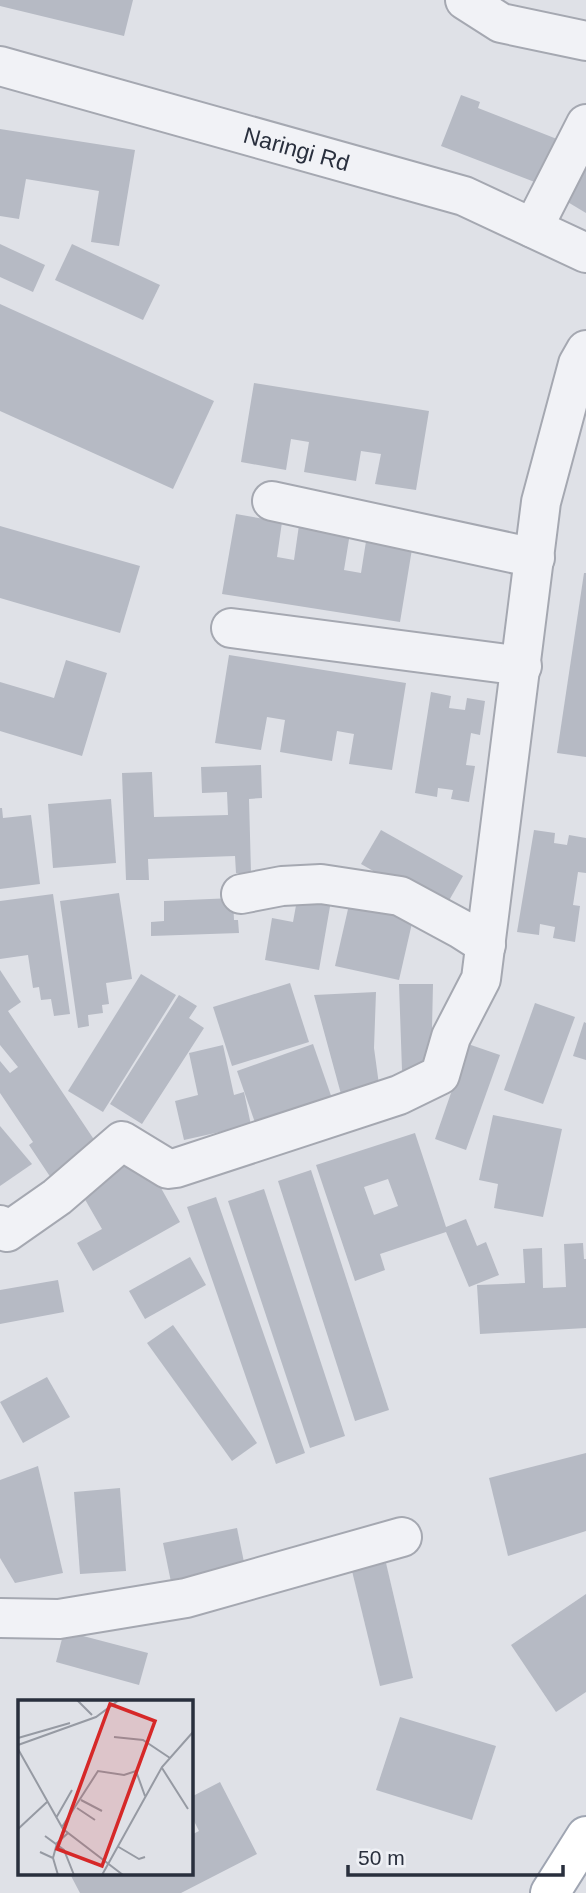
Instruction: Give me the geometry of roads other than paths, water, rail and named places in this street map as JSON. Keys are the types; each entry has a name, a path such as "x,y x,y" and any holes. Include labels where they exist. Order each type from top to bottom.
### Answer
{"main road":[{"path":"550,1893 586,1836"}],"street":[{"path":"465,0 502,23 586,41"},
{"name":"Naringi Rd","path":"0,66 464,196 586,253"},
{"path":"533,228 586,124"},
{"path":"0,1225 7,1232 57,1197 122,1141 168,1169 176,1168 399,1095 440,1075 451,1037 481,979 541,502 578,363 586,350"},
{"path":"272,501 535,558"},
{"path":"231,628 522,666"},
{"path":"241,894 282,886 321,884 400,896 486,945"},
{"path":"0,1618 58,1619 186,1598 402,1537"}]}
